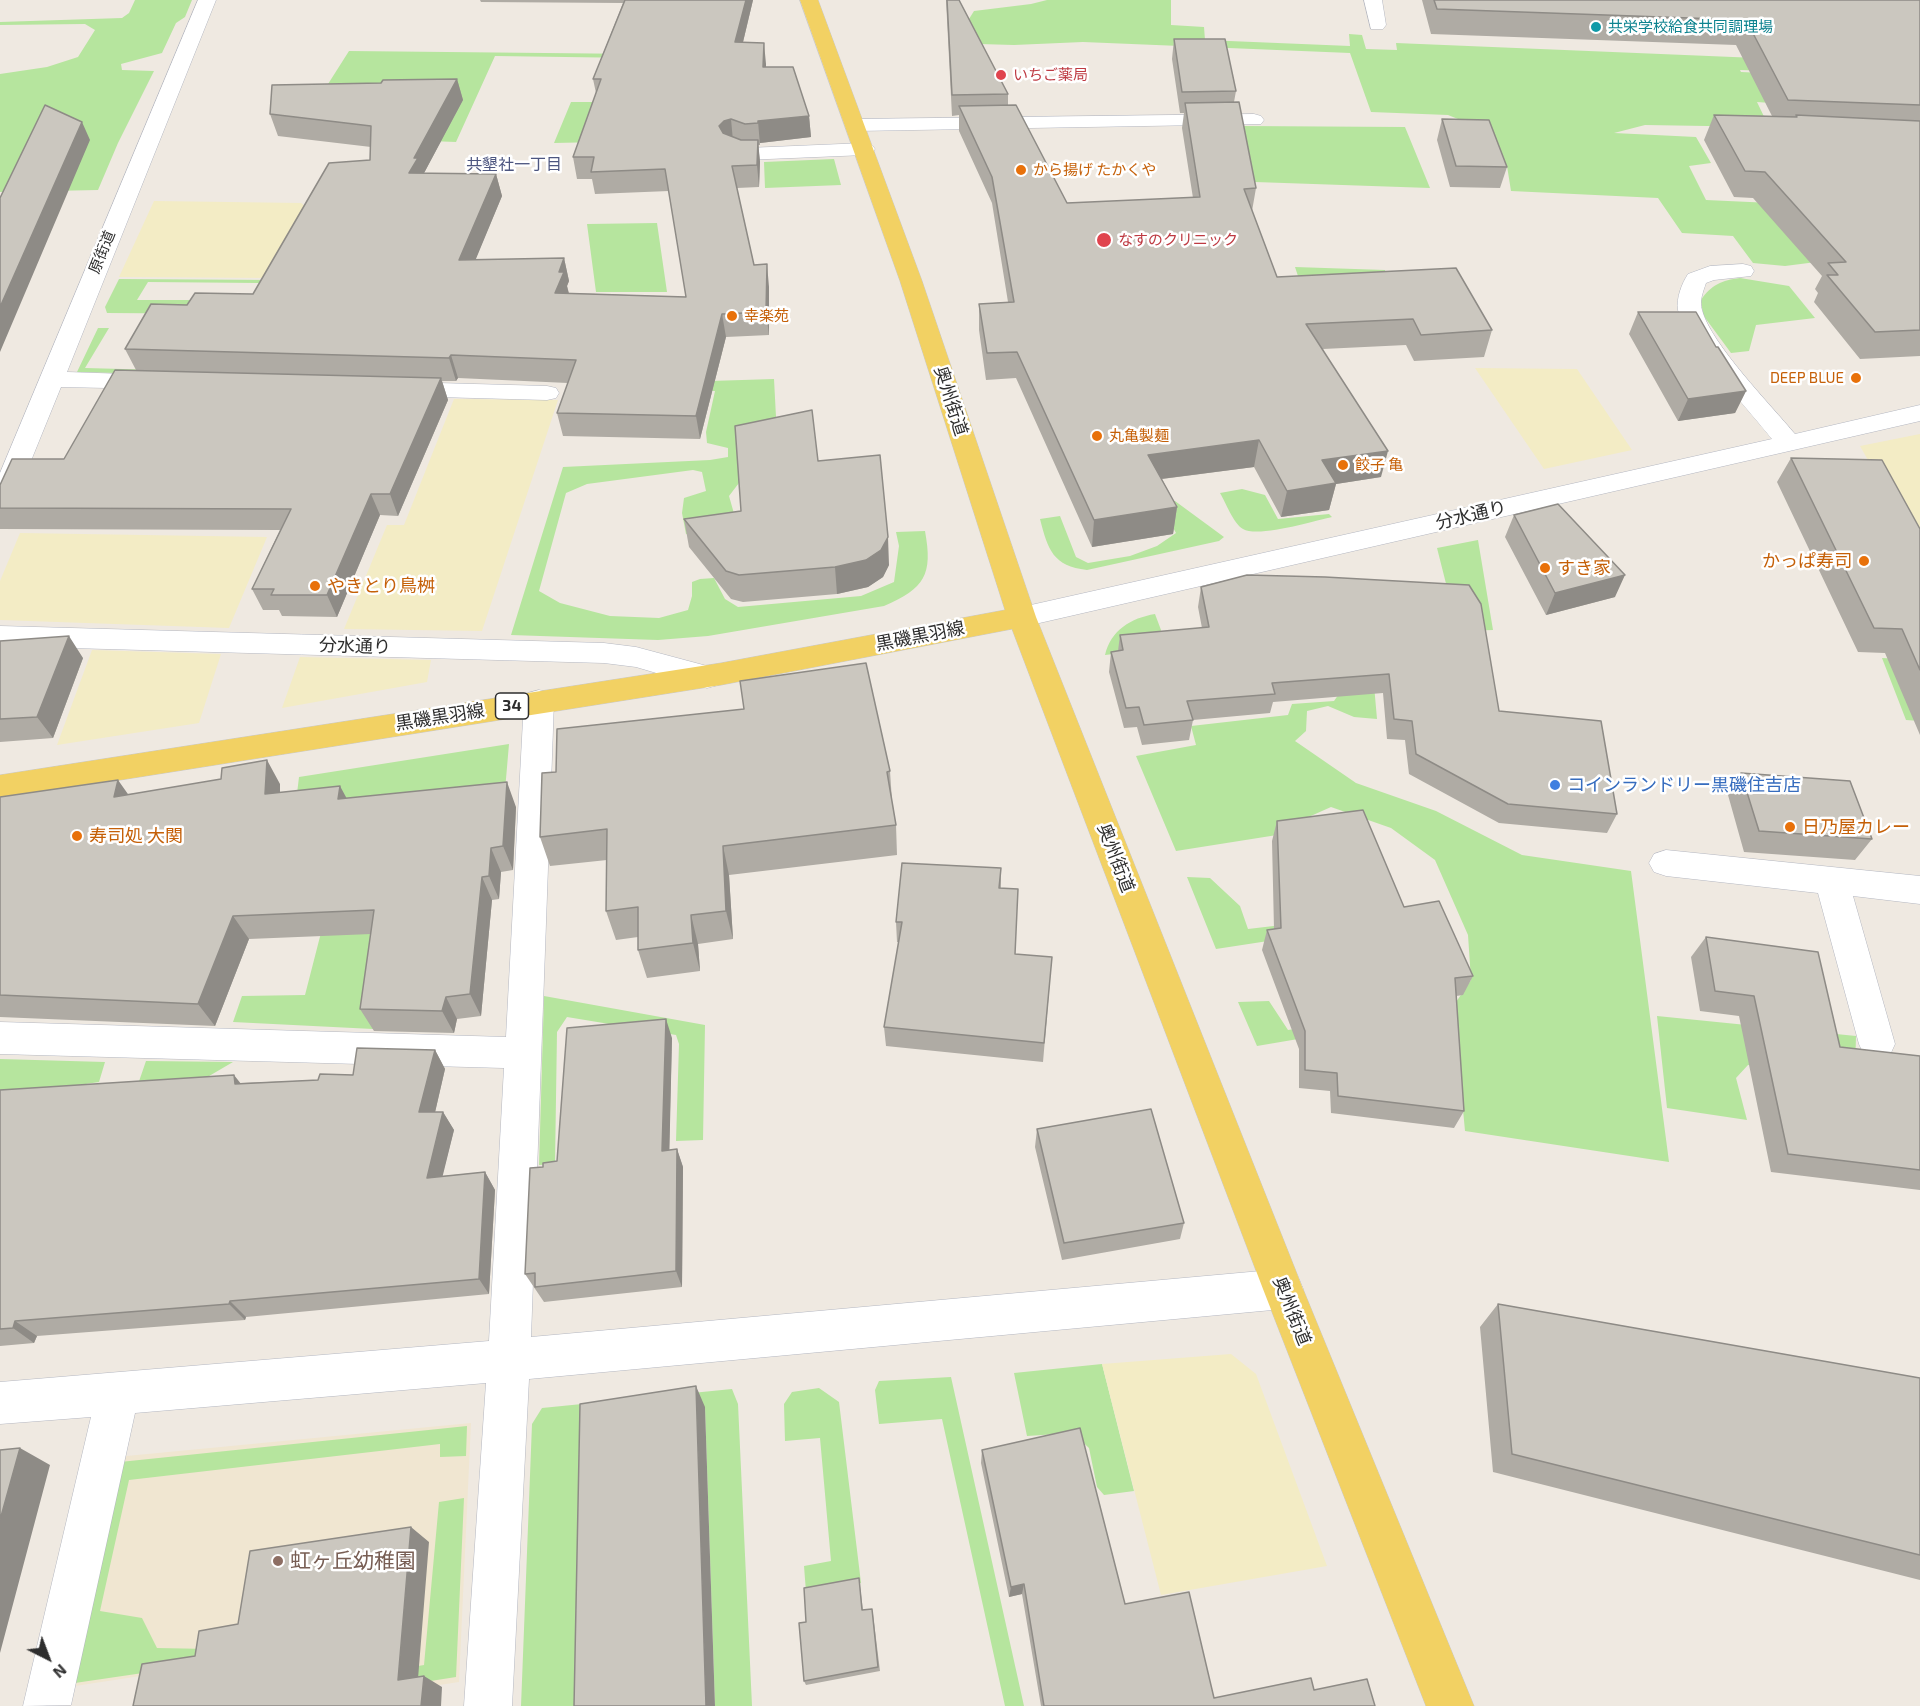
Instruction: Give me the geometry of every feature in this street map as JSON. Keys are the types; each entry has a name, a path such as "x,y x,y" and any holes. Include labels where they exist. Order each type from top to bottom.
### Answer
{"main road":[{"name":"奥州街道","path":"809,0 912,282 1022,617 1284,1289 1450,1706"},
{"name":"黒磯黒羽線","path":"0,787 707,676 1022,617"}],"street":[{"name":"原街道","path":"0,505 207,0"},
{"path":"1373,0 1377,25"},
{"path":"734,149 744,154 860,137 1254,120"},
{"path":"1743,271 1710,273 1696,279 1690,292 1690,311 1705,337 1789,443"},
{"path":"51,380 181,383"},
{"path":"381,388 547,393"},
{"name":"分水通り","path":"1022,617 1920,413"},
{"name":"分水通り","path":"0,636 604,653 636,657 707,676"},
{"path":"488,1706 509,1360 539,701"},
{"path":"1666,863 1920,890"},
{"path":"1832,881 1877,1044"},
{"path":"0,1038 523,1053"},
{"path":"0,1403 509,1360 1284,1289"},
{"path":"46,1705 118,1393"}],"shaded area":[{"name":"虹ヶ丘幼稚園","path":"471,1423 459,1682 302,1706 219,1664 62,1688 116,1457"}],"green space":[{"path":"135,0 192,0 185,17 176,23 162,53 121,64 122,70 154,71 118,143 98,190 0,192 0,74 47,67 78,57 95,30 85,24 0,25 0,22 122,18 129,13"},
{"path":"1047,0 1171,0 1171,25 1204,27 1205,40 1350,46 1349,34 1362,35 1366,49 1397,50 1396,43 1829,61 1808,72 1740,70 1741,72 1808,75 1798,105 1757,102 1769,127 1645,125 1614,133 1696,137 1711,163 1689,166 1706,200 1837,206 1832,260 1785,266 1753,263 1733,236 1682,233 1658,198 1511,191 1507,166 1478,127 1448,115 1371,112 1350,53 1083,42 979,44 969,19 974,11"},
{"path":"349,51 642,54 636,58 495,56 456,142 295,136"},
{"path":"571,102 595,102 600,142 554,143"},
{"path":"1241,126 1405,127 1430,188 1255,182"},
{"path":"834,159 841,185 765,188 764,162"},
{"path":"657,223 667,292 596,292 587,224"},
{"path":"1295,267 1385,270 1386,276 1300,282"},
{"path":"1740,278 1789,286 1815,318 1756,325 1749,351 1731,353 1703,315 1701,300 1718,284"},
{"path":"119,279 275,280 256,314 107,313 105,307","holes":["148,282 260,283 250,300 137,300"]},
{"path":"98,328 109,328 85,368 198,371 196,375 77,372"},
{"path":"774,379 779,474 742,479 729,496 737,524 711,538 686,534 682,513 684,498 706,491 702,472 693,470 587,484 566,493 539,591 560,603 610,616 659,618 688,610 692,596 692,582 700,579 714,578 725,599 738,607 861,596 894,582 899,546 896,532 925,531 928,559 923,578 917,586 909,593 884,606 708,636 658,640 511,635 563,467 710,460 728,457 728,448 707,443 706,432 715,391 579,389 583,385"},
{"path":"1242,489 1265,495 1278,519 1329,514 1332,517 1273,530 1243,529 1233,518 1220,493"},
{"path":"1175,501 1224,537 1219,541 1087,570 1066,565 1054,555 1049,548 1040,519 1060,516 1076,557 1088,563 1130,556 1157,546 1176,533 1159,502"},
{"path":"1478,540 1493,630 1462,631 1374,685 1377,719 1354,717 1328,706 1307,711 1306,731 1295,741 1356,783 1436,811 1522,855 1631,871 1669,1162 1465,1131 1458,1055 1351,1030 1257,1046 1238,1002 1269,1001 1288,1030 1454,1005 1471,980 1468,935 1435,860 1391,828 1331,807 1277,835 1176,851 1136,756 1196,745 1191,726 1288,715 1292,704 1334,701 1341,691 1458,631 1437,548"},
{"path":"1155,614 1161,630 1155,649 1105,655 1112,639 1123,627 1130,622"},
{"path":"1882,658 1920,660 1920,721 1906,720"},
{"path":"509,744 504,802 295,810 299,777"},
{"path":"1187,877 1210,878 1240,906 1248,929 1342,918 1353,928 1216,949"},
{"path":"391,916 373,1029 233,1022 242,996 305,995 324,921"},
{"path":"544,996 705,1025 703,1140 676,1141 679,1044 676,1035 567,1017 557,1032 555,1164 539,1165"},
{"path":"1657,1016 1856,1036 1855,1072 1748,1065 1736,1078 1747,1120 1667,1108"},
{"path":"0,1059 105,1062 99,1082 0,1097"},
{"path":"146,1061 233,1062 204,1079 136,1090"},
{"path":"1102,1364 1134,1491 1104,1495 1097,1487 1089,1448 1073,1433 1027,1436 1014,1373"},
{"path":"951,1377 1024,1706 1005,1706 942,1419 879,1424 875,1390 879,1381"},
{"path":"819,1388 839,1402 861,1583 806,1592 804,1566 831,1561 820,1438 785,1441 784,1404 792,1392"},
{"path":"732,1389 738,1404 752,1706 715,1706 705,1407 589,1706 521,1706 532,1424 542,1408"},
{"path":"467,1426 466,1456 440,1457 440,1444 129,1480 100,1611 142,1618 157,1648 210,1649 211,1663 68,1684 120,1462"},
{"path":"464,1498 456,1677 303,1701 305,1685 424,1665 439,1502"}],"sand":[{"path":"154,201 301,203 310,210 271,278 119,277"},
{"path":"1475,368 1577,369 1632,450 1544,469"},
{"path":"454,399 558,400 482,631 344,629 387,525 404,525"},
{"path":"1920,434 1920,572 1881,483 1860,446"},
{"path":"20,533 267,537 229,628 0,620 0,581"},
{"path":"92,650 221,654 199,723 57,745"},
{"path":"300,657 431,660 427,682 282,708"},
{"path":"1231,1354 1256,1374 1327,1566 1161,1595 1102,1364"}],"building":[{"path":"625,0 746,0 735,42 764,43 763,67 793,67 809,116 745,124 731,119 719,126 723,133 741,140 758,140 757,165 732,166 754,265 767,264 766,312 722,314 696,416 557,413 576,360 451,355 449,358 125,349 151,304 187,305 195,293 253,294 329,163 370,160 371,126 270,114 272,85 457,79 414,158 418,158 409,173 496,174 459,260 564,258 559,272 564,272 555,293 686,297 665,169 591,172 594,157 573,157 601,79 593,79"},
{"path":"947,0 959,0 1008,94 952,95"},
{"path":"1434,0 1920,0 1920,105 1788,100 1746,20 1437,9"},
{"path":"1174,39 1225,39 1236,91 1182,92"},
{"path":"1239,102 1256,188 1244,189 1277,277 1456,268 1492,330 1421,335 1413,319 1306,324 1388,451 1322,460 1336,483 1287,491 1259,440 1148,455 1177,507 1094,520 1017,352 987,353 979,304 1014,302 992,177 959,106 1016,105 1067,203 1200,197 1185,103"},
{"path":"45,105 82,122 0,307 0,198"},
{"path":"1714,115 1797,117 1796,115 1920,121 1920,330 1875,332 1827,275 1838,275 1828,263 1846,262 1765,172 1745,171"},
{"path":"1442,119 1489,120 1507,167 1456,166"},
{"path":"1638,312 1696,312 1716,347 1746,391 1688,399"},
{"path":"115,370 441,378 390,494 371,494 327,595 271,595 274,589 252,589 291,509 0,508 0,485 12,459 64,459"},
{"path":"812,410 818,461 880,455 888,537 881,550 866,560 835,567 739,575 726,571 684,519 741,511 735,426"},
{"path":"1791,458 1882,460 1920,529 1920,670 1902,629 1874,628"},
{"path":"1558,504 1625,575 1555,593 1514,515"},
{"path":"1247,575 1469,585 1481,604 1499,711 1601,721 1617,814 1508,804 1416,754 1412,721 1394,719 1389,674 1272,683 1275,694 1187,701 1193,720 1144,725 1139,707 1126,708 1111,652 1123,650 1120,635 1209,627 1201,587"},
{"path":"69,636 37,717 0,719 0,641"},
{"path":"866,663 890,771 887,772 896,825 723,846 726,911 691,915 693,943 638,950 638,907 606,911 607,829 540,837 542,773 556,772 557,729 744,709 740,681"},
{"path":"267,760 265,794 340,786 338,799 507,782 503,846 491,848 489,876 482,877 470,994 446,997 442,1011 360,1009 374,910 233,916 198,1004 0,995 0,797 118,780 114,797 221,779 222,768"},
{"path":"1741,773 1850,781 1872,839 1759,831"},
{"path":"1363,810 1404,907 1439,901 1473,976 1455,978 1464,1111 1338,1096 1337,1073 1305,1070 1305,1031 1267,930 1281,928 1277,821"},
{"path":"902,863 1001,868 999,888 1018,889 1015,954 1052,957 1044,1043 884,1027 902,922 896,922"},
{"path":"1706,937 1818,952 1840,1047 1920,1056 1920,1170 1788,1154 1754,996 1715,991"},
{"path":"666,1019 662,1151 677,1149 676,1271 535,1287 535,1273 525,1274 530,1168 543,1167 543,1163 557,1161 567,1028"},
{"path":"357,1048 435,1050 419,1112 443,1112 427,1178 485,1172 479,1279 230,1301 229,1304 15,1321 13,1328 0,1329 0,1090 234,1075 235,1084 318,1080 320,1074 353,1075"},
{"path":"1151,1109 1184,1223 1064,1243 1037,1129"},
{"path":"1498,1304 1920,1378 1920,1555 1512,1454"},
{"path":"696,1386 706,1706 574,1706 580,1404"},
{"path":"1080,1428 1125,1604 1189,1592 1214,1698 1311,1678 1314,1690 1367,1679 1375,1706 1044,1706 1024,1584 1011,1587 982,1450"},
{"path":"20,1448 0,1520 0,1450"},
{"path":"411,1527 398,1680 424,1676 421,1706 133,1706 142,1664 195,1656 199,1631 238,1624 250,1551"},
{"path":"859,1578 862,1610 872,1609 878,1667 804,1681 799,1623 806,1622 804,1588"}],"place":[{"name":"共栄学校給食共同調理場","path":"1596,27"},
{"name":"いちご薬局","path":"1001,75"},
{"name":"から揚げ たかくや","path":"1021,170"},
{"name":"なすのクリニック","path":"1104,240"},
{"name":"幸楽苑","path":"732,316"},
{"name":"DEEP BLUE","path":"1856,378"},
{"name":"丸亀製麺","path":"1097,436"},
{"name":"餃子 亀","path":"1343,465"},
{"name":"かっぱ寿司","path":"1864,561"},
{"name":"すき家","path":"1545,568"},
{"name":"やきとり鳥桝","path":"315,586"},
{"name":"コインランドリー黒磯住吉店","path":"1555,785"},
{"name":"日乃屋カレー","path":"1790,827"},
{"name":"寿司処 大関","path":"77,836"},
{"name":"虹ヶ丘幼稚園","path":"278,1561"}],"district":[{"name":"共墾社一丁目","path":"514,165"}]}
